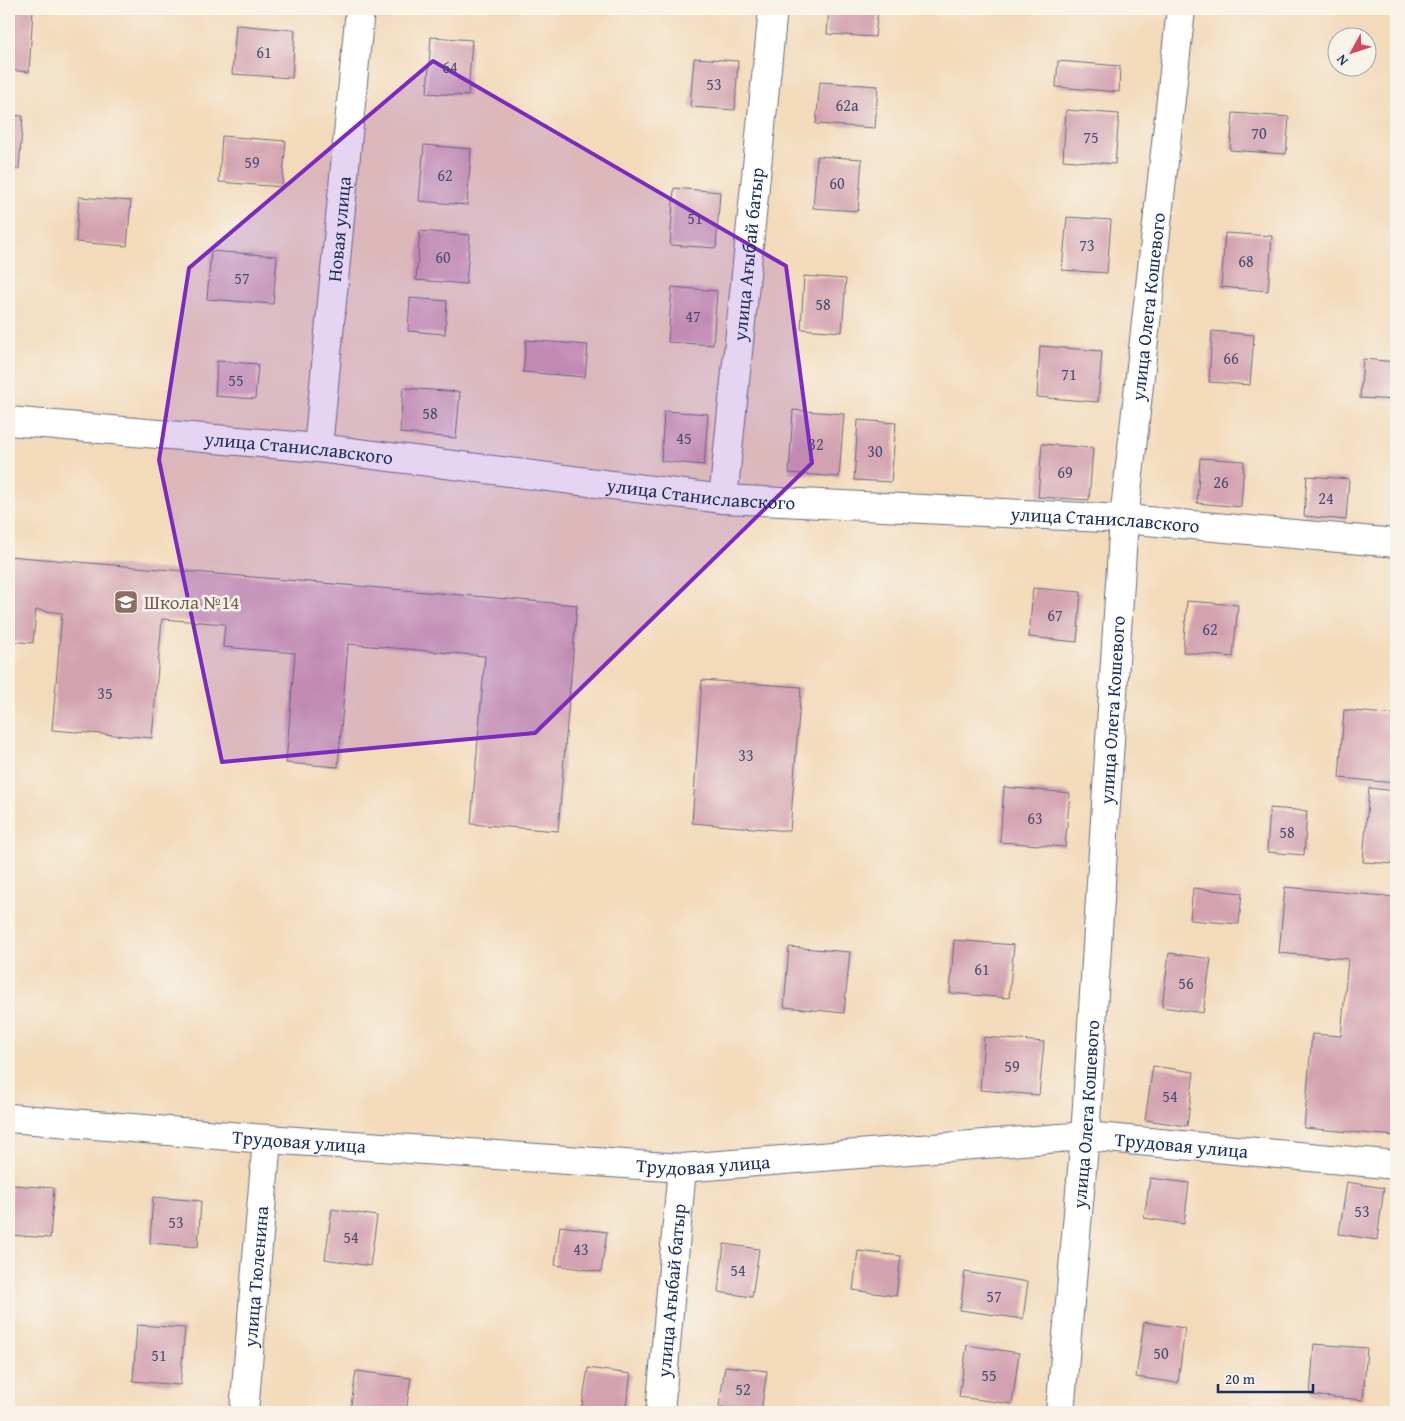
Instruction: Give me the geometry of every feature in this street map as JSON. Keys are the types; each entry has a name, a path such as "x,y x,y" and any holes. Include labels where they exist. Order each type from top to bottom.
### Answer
{"street":[{"name":"Новая улица","path":"318,448 360,9"},
{"name":"улица Ағыбай батыр","path":"724,500 773,9"},
{"name":"улица Олега Кошевого","path":"1060,1412 1085,1136 1124,519 1182,9"},
{"name":"улица Станиславского","path":"9,421 318,448 724,500 1124,519 1396,543"},
{"name":"Трудовая улица","path":"9,1118 267,1140 682,1168 1085,1136 1396,1165"},
{"name":"улица Тюленина","path":"244,1412 267,1140"},
{"name":"улица Ағыбай батыр","path":"660,1412 682,1168"}],"highlighted area":[{"path":"433,61 786,266 812,463 535,733 222,762 159,460 189,268"}],"building":[{"path":"9,9 33,10 29,72 9,70"},
{"path":"829,9 878,9 875,37 827,34"},
{"path":"236,25 295,30 292,78 232,74"},
{"path":"431,37 472,40 468,96 427,93"},
{"path":"694,58 738,61 735,110 690,107"},
{"path":"1058,61 1120,66 1119,92 1056,87"},
{"path":"820,82 878,86 875,128 816,124"},
{"path":"1066,110 1119,114 1115,164 1063,160"},
{"path":"1233,113 1289,117 1286,154 1230,150"},
{"path":"9,115 23,116 19,169 9,168"},
{"path":"222,136 286,141 282,187 219,182"},
{"path":"424,145 471,149 467,205 419,201"},
{"path":"817,156 862,159 858,211 813,208"},
{"path":"674,188 720,192 716,248 670,245"},
{"path":"79,197 131,201 127,246 76,242"},
{"path":"1067,217 1111,220 1107,273 1062,270"},
{"path":"420,231 470,235 466,284 416,280"},
{"path":"1225,233 1272,236 1268,291 1221,287"},
{"path":"211,251 277,256 273,304 207,299"},
{"path":"804,276 846,279 842,332 801,329"},
{"path":"672,287 717,291 713,345 668,342"},
{"path":"410,298 447,301 445,334 408,331"},
{"path":"1212,331 1254,335 1250,385 1209,382"},
{"path":"526,340 588,345 585,377 523,372"},
{"path":"1040,346 1102,351 1098,402 1037,397"},
{"path":"1363,359 1396,362 1396,400 1360,398"},
{"path":"217,361 258,364 255,399 215,396"},
{"path":"403,388 460,392 456,438 400,433"},
{"path":"793,410 844,414 839,477 789,473"},
{"path":"664,411 708,414 704,465 661,461"},
{"path":"858,420 896,423 891,482 854,480"},
{"path":"1042,444 1093,448 1089,500 1038,497"},
{"path":"1200,458 1244,461 1241,507 1197,503"},
{"path":"1307,476 1349,479 1346,520 1304,516"},
{"path":"9,556 577,605 558,831 471,824 485,656 348,644 338,767 286,763 295,653 223,647 225,624 162,619 152,738 52,730 62,613 36,610 33,643 9,641"},
{"path":"1033,588 1081,592 1077,642 1029,637"},
{"path":"1187,601 1238,605 1233,657 1183,652"},
{"path":"702,680 801,687 790,831 692,823"},
{"path":"1344,710 1396,715 1396,783 1339,778"},
{"path":"1004,787 1070,793 1065,847 1000,842"},
{"path":"1369,788 1396,791 1396,864 1363,862"},
{"path":"1270,808 1307,811 1304,855 1267,852"},
{"path":"1285,887 1396,897 1396,1136 1304,1128 1312,1034 1341,1036 1348,959 1279,953"},
{"path":"1193,888 1242,893 1239,924 1190,920"},
{"path":"954,940 1014,945 1009,998 950,993"},
{"path":"789,947 850,952 844,1013 784,1007"},
{"path":"1169,953 1211,959 1203,1013 1162,1007"},
{"path":"984,1037 1044,1042 1039,1095 980,1090"},
{"path":"1153,1066 1194,1072 1187,1126 1145,1120"},
{"path":"1150,1178 1189,1183 1184,1224 1144,1218"},
{"path":"1347,1182 1384,1188 1377,1240 1339,1234"},
{"path":"12,1185 54,1188 50,1238 9,1235"},
{"path":"153,1197 201,1201 198,1247 150,1243"},
{"path":"332,1209 377,1216 370,1266 325,1259"},
{"path":"560,1226 607,1232 601,1272 555,1265"},
{"path":"724,1244 759,1249 752,1297 718,1292"},
{"path":"858,1251 901,1256 896,1296 853,1290"},
{"path":"965,1272 1028,1282 1023,1319 960,1310"},
{"path":"1144,1322 1185,1328 1178,1383 1136,1377"},
{"path":"137,1325 185,1328 180,1385 133,1381"},
{"path":"1314,1344 1367,1348 1363,1400 1310,1395"},
{"path":"967,1345 1019,1353 1012,1404 959,1397"},
{"path":"725,1366 767,1371 761,1412 719,1407"},
{"path":"588,1368 631,1374 625,1412 581,1412"},
{"path":"356,1371 411,1378 406,1412 350,1412"}],"place":[{"name":"Школа №14","path":"126,602"}]}
